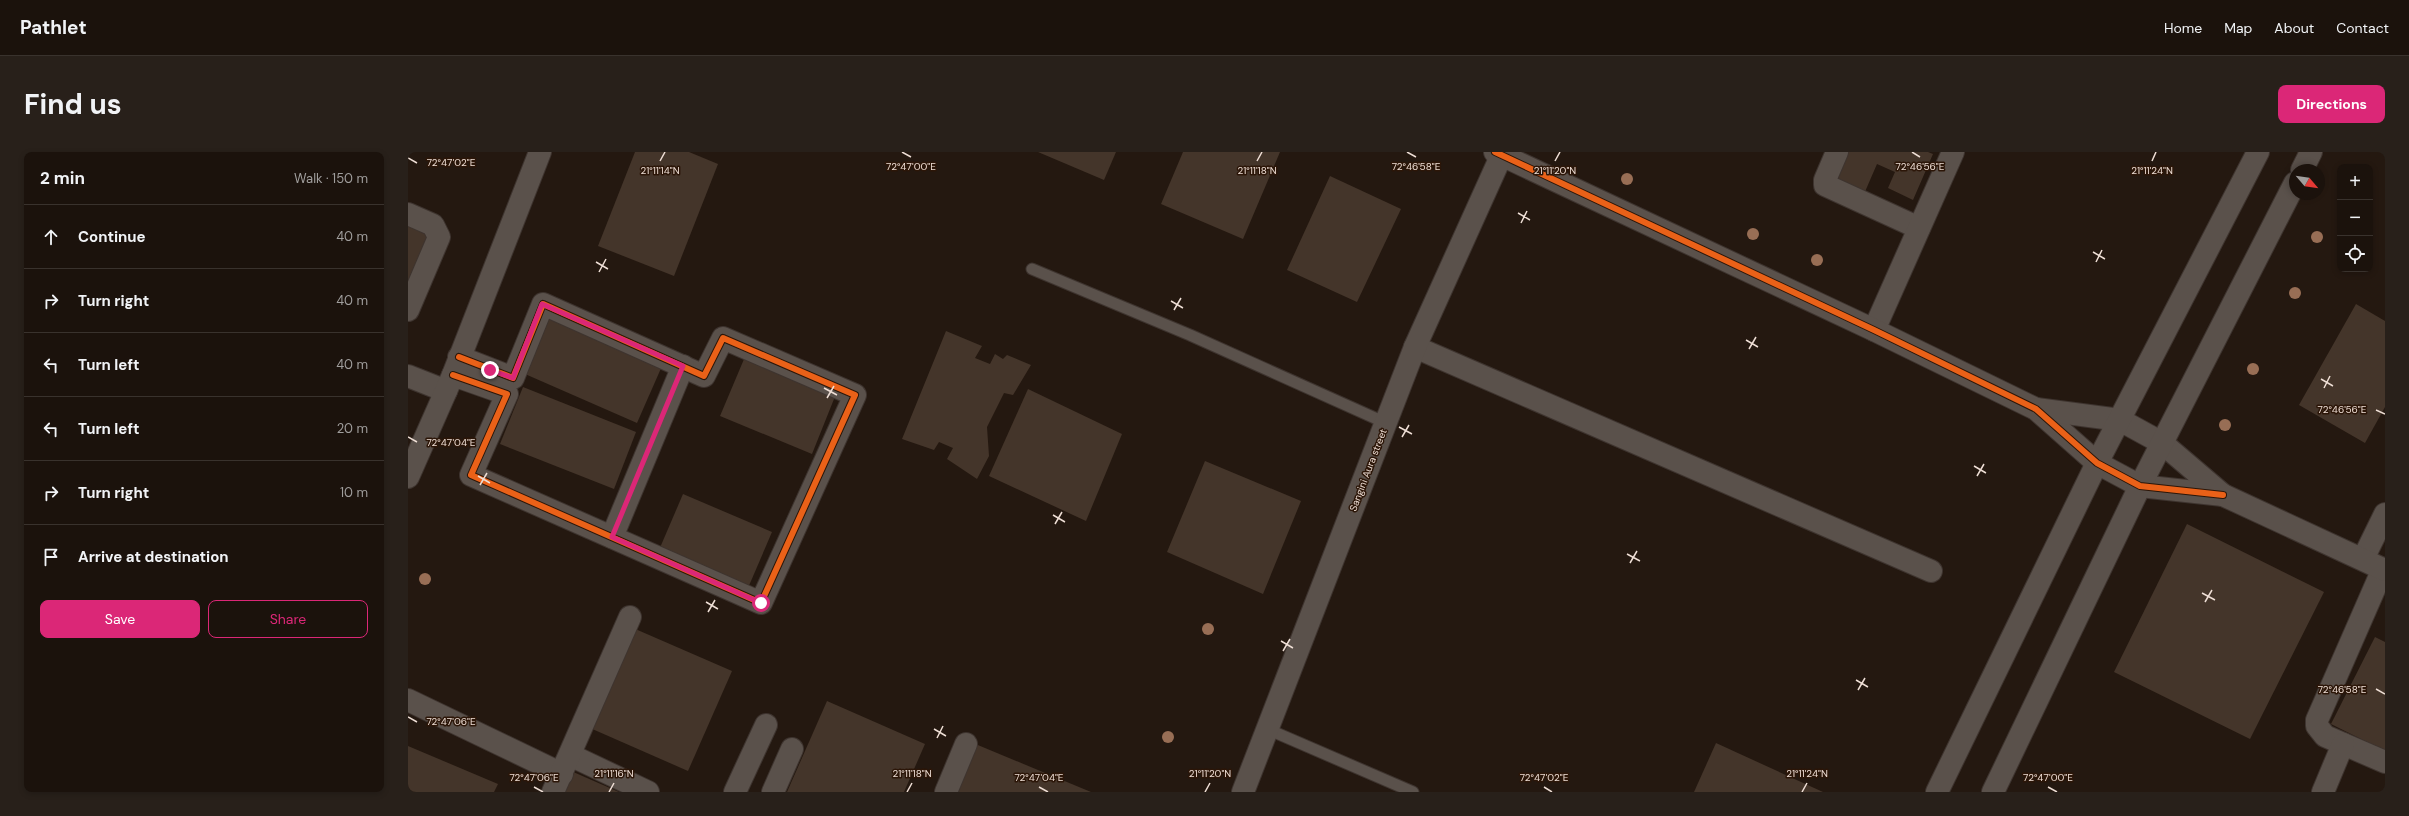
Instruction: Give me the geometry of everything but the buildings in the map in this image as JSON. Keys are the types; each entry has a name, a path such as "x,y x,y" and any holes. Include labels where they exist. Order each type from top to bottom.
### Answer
{"street":[{"path":"408,477 453,375 540,152"},
{"path":"1837,152 1825,180 1825,185 1919,228"},
{"path":"1874,330 1953,152"},
{"path":"1937,792 2097,463 2258,152"},
{"path":"2305,164 2311,152"},
{"path":"1500,153 1874,330 2036,409 2097,463 2140,486 2223,495"},
{"name":"Sangini Aura street","path":"1243,792 1415,347 1500,153"},
{"path":"1993,792 2140,486 2289,195"},
{"path":"408,214 433,225 439,237 408,310"},
{"path":"408,376 453,375 513,378 542,304 704,376 723,338 855,395 761,603 470,475 507,394 487,377"},
{"path":"1415,347 1931,571"},
{"path":"612,537 683,366"},
{"path":"2036,409 2120,420 2162,443 2223,495 2384,569 2317,720 2317,726 2320,732 2343,744 2385,762"},
{"path":"2362,559 2385,514"},
{"path":"562,774 630,617"},
{"path":"408,700 562,774 648,792"},
{"path":"735,792 766,726"},
{"path":"946,792 966,744"},
{"path":"2323,792 2343,744"},
{"path":"773,792 792,749"}],"lane":[{"path":"1032,269 1190,335 1386,423"},
{"path":"1267,729 1413,792"}],"cycle path":[{"path":"1495,152 1874,330 2036,409 2097,463 2140,486 2223,495"},
{"path":"453,375 507,394 471,475 761,603 855,395 723,338 704,376 543,304 513,378 459,357"}],"route":[{"path":"490,370 513,378 542,304 683,366 612,537 761,603"}]}
